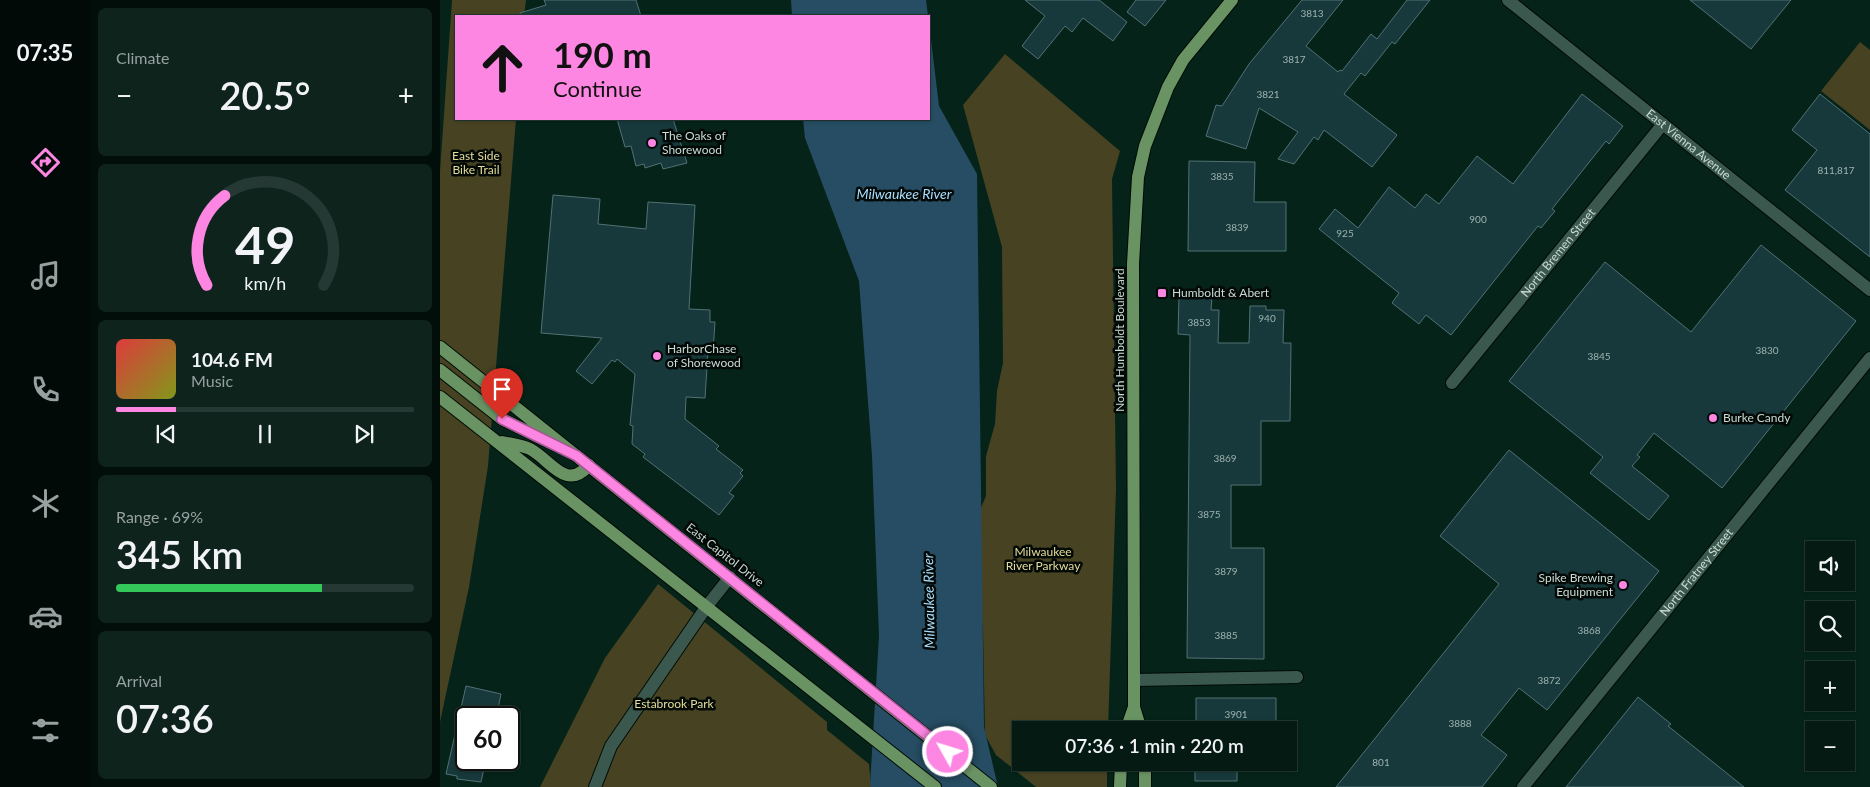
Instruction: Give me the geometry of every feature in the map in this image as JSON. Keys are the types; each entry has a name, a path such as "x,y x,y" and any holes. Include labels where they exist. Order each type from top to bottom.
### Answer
{"main road":[{"name":"North Humboldt Boulevard","path":"1138,721 1134,707 1133,264 1138,177 1145,146 1168,87 1182,60 1232,0"},
{"name":"East Capitol Drive","path":"440,347 827,654 991,787"},
{"path":"440,370 502,419 577,456"},
{"path":"440,397 935,787"},
{"path":"495,440 530,449 561,473 572,477 582,474 590,465"},
{"name":"North Humboldt Boulevard","path":"1129,721 1134,707"},
{"path":"1120,787 1121,771"},
{"path":"1145,771 1145,787"}],"street":[{"name":"East Vienna Avenue","path":"1508,0 1870,290"},
{"name":"North Bremen Street","path":"1452,383 1663,124"},
{"name":"North Fratney Street","path":"1523,787 1870,358"},
{"path":"595,787 611,746 707,606 730,577"},
{"path":"1134,680 1297,677"}],"green space":[{"name":"East Side Bike Trail","path":"452,0 526,0 524,15 455,15 455,120 516,120 488,466 469,587 440,722 440,171"},
{"path":"1860,42 1870,50 1870,130 1821,91"},
{"name":"Milwaukee River Parkway","path":"1005,54 1120,151 1112,179 1116,489 1108,721 1012,721 1012,768 996,755 985,735 983,629 971,531 986,496 986,456 995,424 997,391 1003,363 1002,247 963,105"},
{"name":"Estabrook Park","path":"658,584 827,722 827,730 869,764 871,787 540,787 605,658"},
{"name":"Milwaukee River Parkway","path":"1016,771 1107,771 1107,787 1036,787"}],"water":[{"path":"791,0 926,0 928,15 792,15"},
{"name":"Milwaukee River","path":"930,31 939,106 977,174 984,727 998,787 871,787 870,785 879,636 872,456 859,281 805,138 803,120 930,120"}],"building":[{"path":"544,0 636,0 641,15 521,15 520,13 546,5"},
{"path":"1025,0 1099,0 1127,22 1113,41 1083,18 1072,32 1065,26 1038,59 1022,46 1045,16"},
{"path":"1136,0 1166,0 1145,26 1127,12"},
{"path":"1302,0 1343,0 1306,46 1338,72 1342,71 1371,34 1377,39 1407,0 1430,0 1395,44 1392,42 1365,76 1361,73 1344,94 1397,135 1372,167 1324,130 1318,140 1314,137 1294,164 1278,159 1298,132 1259,108 1246,149 1206,136 1216,105 1222,106 1249,64"},
{"path":"1690,0 1791,0 1751,49"},
{"path":"1582,94 1623,126 1609,144 1606,141 1552,209 1555,211 1541,228 1538,226 1451,335 1426,315 1419,324 1392,303 1399,293 1319,229 1335,209 1358,228 1389,187 1415,208 1426,194 1439,204 1477,156 1513,184"},
{"path":"1820,94 1870,134 1870,257 1785,190 1817,150 1792,130"},
{"name":"The Oaks of Shorewood","path":"617,120 673,120 687,163 663,169 661,163 645,168 644,164 636,166 631,146 625,147"},
{"path":"1189,161 1255,162 1254,202 1286,202 1286,251 1188,251"},
{"name":"HarborChase of Shorewood","path":"553,195 600,199 598,224 646,229 648,202 695,205 689,309 710,310 710,322 715,322 713,352 708,352 705,398 686,397 685,419 719,446 716,449 743,470 740,473 743,476 729,493 734,496 719,515 643,457 645,454 632,444 633,426 630,425 635,374 617,359 615,362 612,360 592,384 576,371 602,338 541,333"},
{"path":"1761,245 1856,321 1722,488 1654,433 1637,455 1640,457 1632,466 1669,496 1649,520 1590,473 1603,457 1509,381 1605,262 1691,332"},
{"path":"1179,297 1212,297 1211,310 1219,310 1218,343 1249,343 1250,306 1266,306 1266,310 1284,310 1283,343 1291,343 1290,421 1261,421 1261,485 1231,485 1231,548 1264,548 1264,659 1187,658 1190,335 1178,334"},
{"path":"1509,450 1659,571 1547,710 1519,688 1481,735 1507,755 1482,787 1336,787 1499,584 1440,536"},
{"path":"466,686 501,694 498,706 461,706"},
{"path":"1638,697 1671,724 1668,726 1744,787 1566,787"},
{"path":"1196,698 1276,698 1276,721 1196,721"},
{"path":"455,734 455,771 484,771 481,782 457,779 457,776 446,774"},
{"path":"1195,771 1237,771 1237,781 1195,781"}],"place":[{"name":"The Oaks of Shorewood","path":"652,143"},
{"name":"Humboldt & Abert","path":"1162,293"},
{"name":"HarborChase of Shorewood","path":"657,356"},
{"name":"Burke Candy","path":"1713,418"},
{"name":"Spike Brewing Equipment","path":"1623,585"}],"route":[{"path":"502,419 577,456 948,752"}]}
